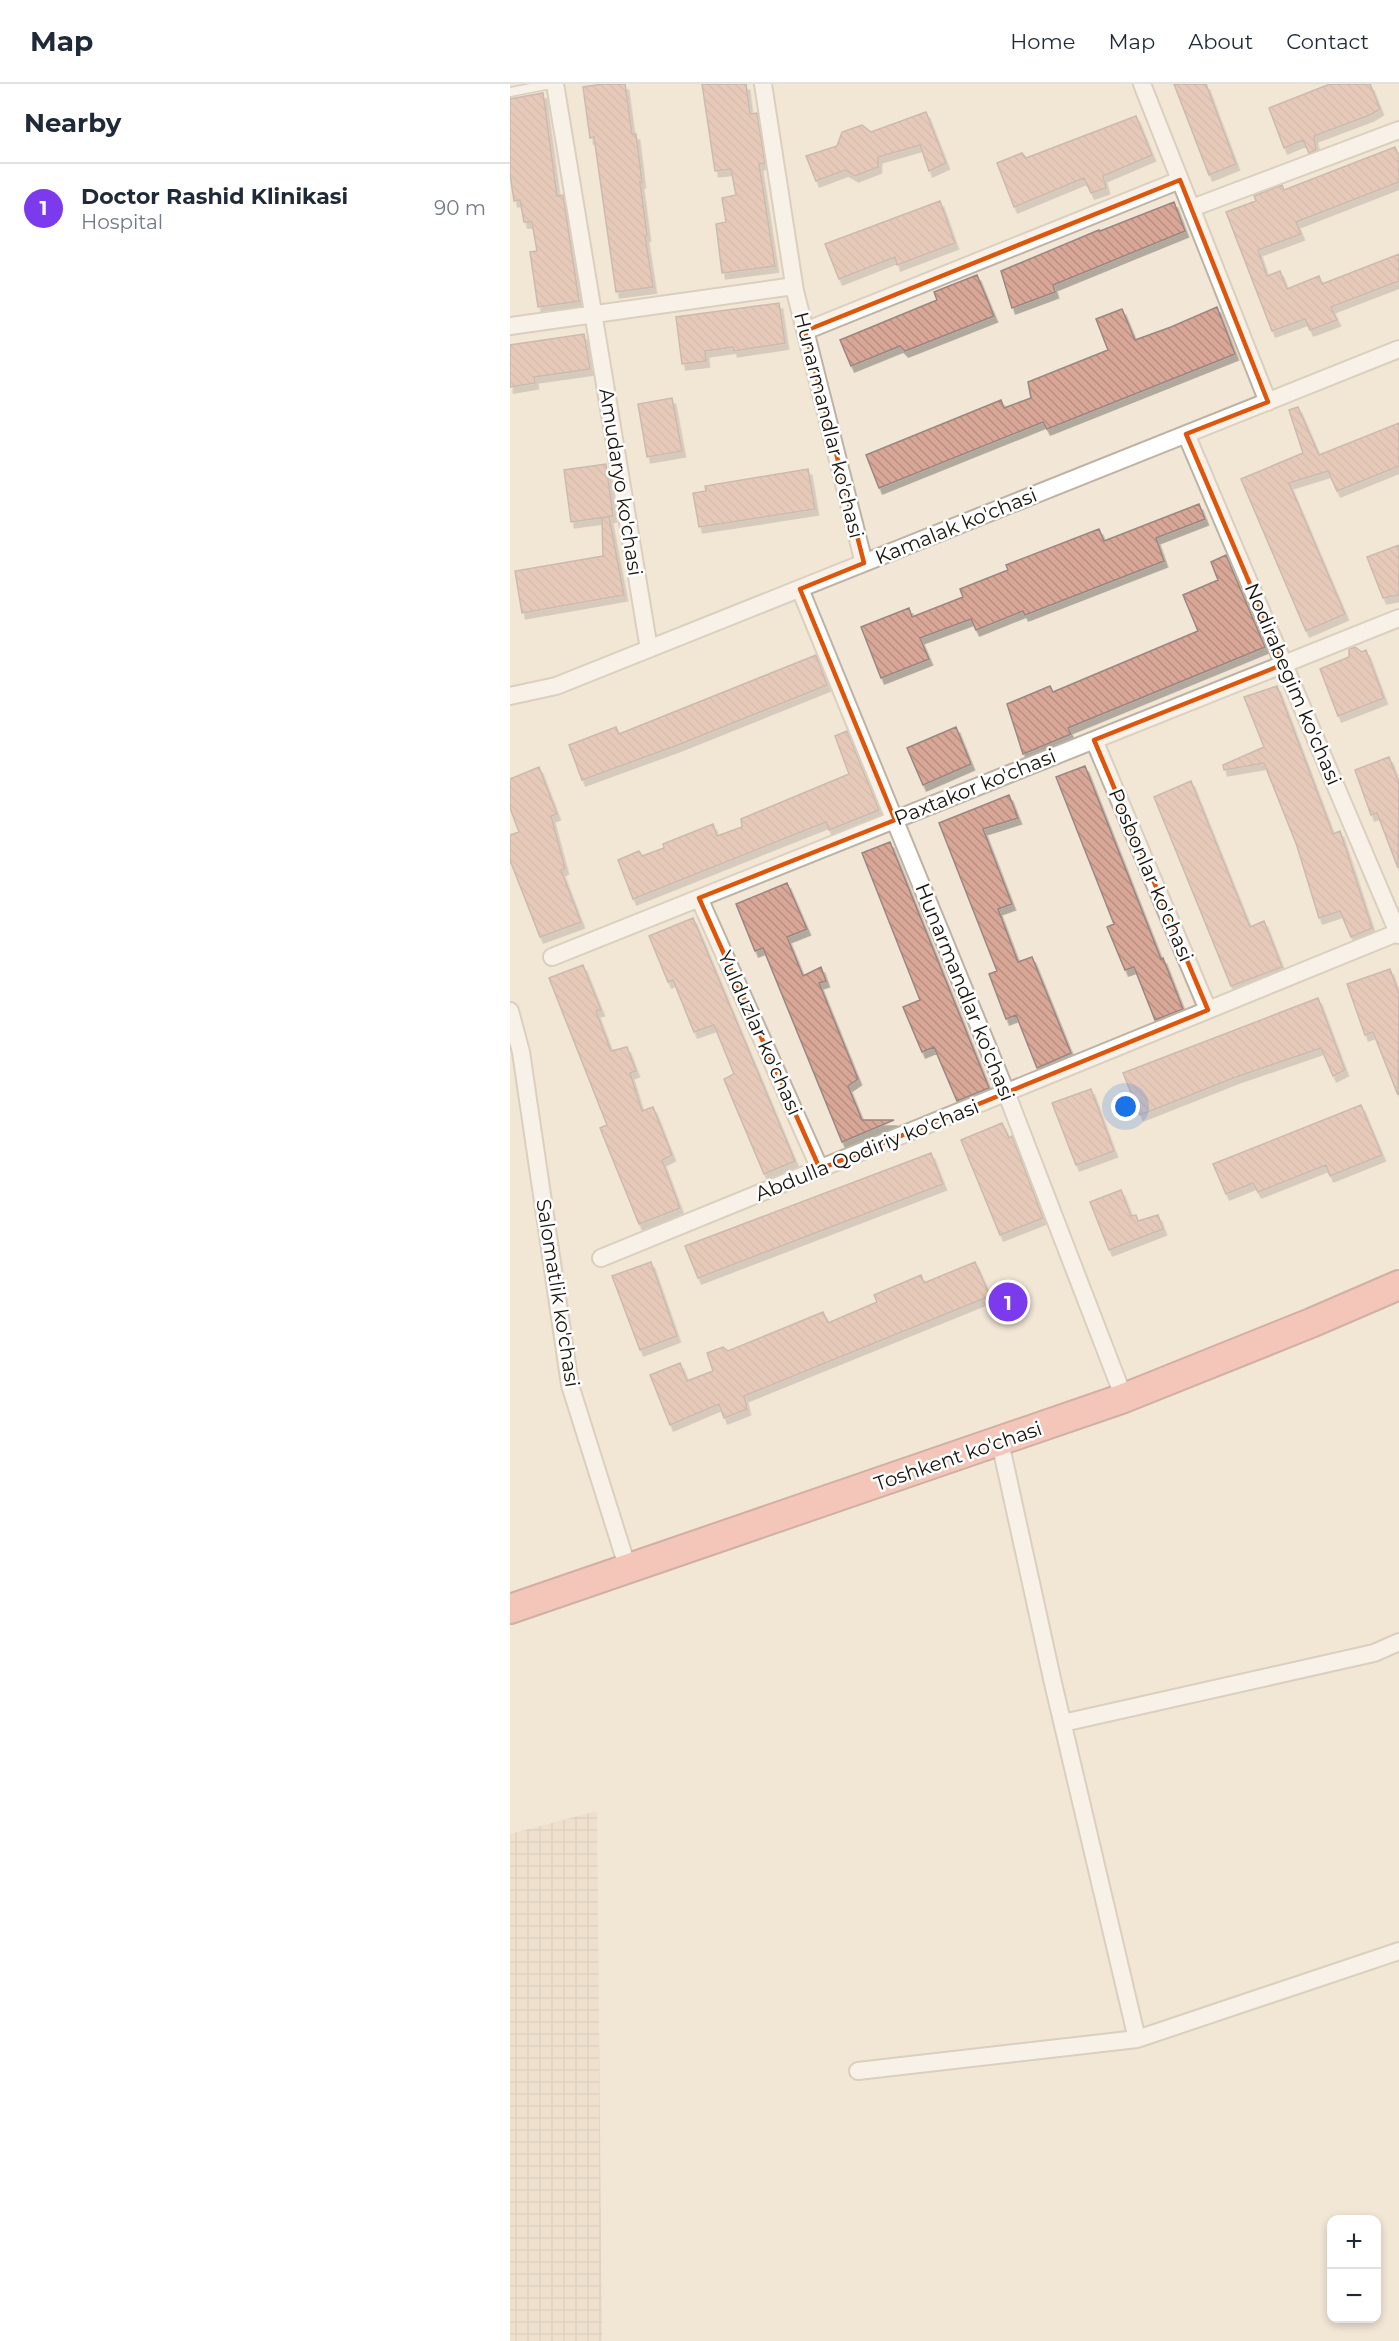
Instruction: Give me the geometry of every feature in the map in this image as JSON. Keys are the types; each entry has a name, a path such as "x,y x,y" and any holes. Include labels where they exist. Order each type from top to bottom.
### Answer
{"highway":[{"name":"Toshkent ko'chasi","path":"510,1609 1124,1398 1399,1285"}],"street":[{"name":"Amudaryo ko'chasi","path":"553,84 649,649"},
{"name":"Hunarmandlar ko'chasi","path":"763,84 794,286 864,563"},
{"path":"1142,84 1268,402"},
{"path":"1192,208 1399,130"},
{"path":"805,331 1180,180"},
{"name":"Hunarmandlar ko'chasi","path":"594,315 794,286"},
{"path":"510,326 594,315"},
{"name":"Kamalak ko'chasi","path":"510,696 556,686 1399,349"},
{"name":"Nodirabegim ko'chasi","path":"1186,434 1399,933"},
{"name":"Hunarmandlar ko'chasi","path":"800,588 1006,1092 1124,1398"},
{"name":"Paxtakor ko'chasi","path":"552,957 1399,618"},
{"name":"Posbonlar ko'chasi","path":"1094,740 1208,1010"},
{"name":"Yulduzlar ko'chasi","path":"699,898 820,1168"},
{"name":"Abdulla Qodiriy ko'chasi","path":"601,1258 1399,933"},
{"name":"Salomatlik ko'chasi","path":"510,1011 520,1052 570,1385 628,1569"},
{"path":"1000,1442 1137,2039"},
{"path":"1063,1723 1374,1653 1399,1642"},
{"path":"858,2071 1137,2039 1399,1951"}],"lane":[{"path":"510,92 553,84"}],"highlighted area":[{"path":"1180,180 1268,402 1186,434 1284,664 1094,740 1208,1010 820,1169 699,898 895,820 800,589 864,563 805,331"}],"shaded area":[{"path":"597,1811 602,2341 510,2341 510,1834"}],"building":[{"path":"625,84 632,134 636,134 647,235 645,236 653,287 616,292 594,137 590,138 583,87"},
{"path":"702,84 746,84 750,114 757,113 765,163 759,164 775,266 722,273 716,224 726,222 722,198 736,195 731,169 715,171"},
{"path":"1174,84 1206,84 1236,164 1209,175"},
{"path":"1330,84 1370,84 1380,109 1314,136 1316,150 1309,153 1303,140 1284,148 1269,108"},
{"path":"543,93 557,196 563,195 579,301 538,307 530,252 537,251 532,222 524,222 520,200 514,201 510,174 510,99"},
{"path":"926,112 946,163 929,171 920,145 878,157 878,167 855,176 845,170 816,181 806,156 837,146 842,132 862,125 871,132"},
{"path":"1136,116 1152,155 1103,176 1106,188 1091,193 1084,178 1014,207 997,163 1022,153 1026,158"},
{"path":"1395,147 1399,156 1399,182 1296,222 1301,234 1258,250 1267,276 1280,271 1287,289 1319,276 1322,284 1399,254 1399,281 1331,307 1337,320 1310,330 1305,319 1272,331 1226,212 1256,201 1254,196 1282,185 1284,190"},
{"path":"940,201 955,243 897,265 895,257 839,279 825,244"},
{"path":"1174,202 1185,231 1053,285 1055,292 1012,308 1001,271"},
{"path":"977,275 994,316 905,351 900,346 851,366 840,340 937,300 934,292"},
{"path":"779,303 785,343 734,351 733,347 705,351 706,361 682,364 676,317"},
{"path":"1217,307 1235,354 1047,429 1043,422 879,488 866,455 1001,400 1004,408 1031,398 1028,382 1108,350 1096,319 1122,309 1135,340"},
{"path":"584,334 590,369 534,377 535,383 510,387 510,345"},
{"path":"672,398 682,451 647,457 638,404"},
{"path":"1298,407 1319,455 1399,423 1399,466 1337,491 1328,471 1289,483 1345,614 1306,631 1241,479 1303,453 1289,410"},
{"path":"606,464 613,516 571,522 564,470"},
{"path":"808,469 815,509 699,527 693,493 706,491 705,486"},
{"path":"1199,504 1205,519 1156,538 1164,561 1025,615 1023,611 976,630 971,619 920,638 929,659 881,678 861,627 909,608 912,617 963,597 960,589 1008,570 1006,565 1099,529 1104,541"},
{"path":"609,517 624,595 522,613 515,571 603,556 602,518"},
{"path":"1399,545 1399,595 1383,598 1367,557"},
{"path":"1226,555 1265,647 1068,728 1071,734 1023,754 1007,704 1050,686 1053,692 1198,631 1183,595 1218,580 1211,562"},
{"path":"1355,647 1362,652 1366,650 1384,698 1338,716 1320,669 1349,657 1349,649"},
{"path":"816,655 827,685 678,745 582,780 569,745 616,727 619,734"},
{"path":"1277,686 1333,834 1340,831 1372,928 1351,937 1340,911 1319,918 1297,846 1264,763 1224,770 1223,765 1264,747 1244,697"},
{"path":"956,727 971,764 923,785 907,748"},
{"path":"847,731 879,810 829,830 826,822 633,899 618,860 639,851 642,856 664,848 663,844 713,824 717,836 742,827 741,819 849,774 835,736"},
{"path":"1389,757 1399,783 1398,868 1377,813 1371,815 1355,770"},
{"path":"1085,766 1183,1009 1155,1020 1134,967 1125,970 1107,927 1114,924 1056,777"},
{"path":"539,767 557,814 551,816 565,868 561,870 581,922 540,937 510,860 510,835 519,832 510,808 510,779"},
{"path":"1191,781 1250,927 1264,921 1282,967 1231,986 1154,797"},
{"path":"1009,795 1018,818 983,829 1012,904 998,909 1018,962 1032,957 1071,1053 1037,1068 1016,1015 1006,1019 989,974 997,971 939,823"},
{"path":"890,842 989,1088 957,1101 934,1047 922,1052 903,1007 920,1000 862,853"},
{"path":"787,883 807,929 787,937 803,976 821,967 826,981 819,983 858,1079 848,1086 862,1120 894,1120 842,1142 763,948 755,951 736,904"},
{"path":"693,918 795,1161 764,1174 724,1079 734,1074 714,1025 694,1032 673,980 668,982 649,936"},
{"path":"583,965 601,1010 596,1011 611,1051 627,1047 636,1071 630,1073 642,1111 653,1107 672,1155 662,1160 680,1208 639,1224 600,1128 607,1125 549,978"},
{"path":"1390,969 1399,994 1398,1095 1373,1032 1365,1035 1347,984"},
{"path":"1318,998 1345,1070 1333,1076 1321,1048 1236,1077 1140,1115 1123,1073"},
{"path":"1091,1089 1114,1151 1076,1165 1052,1103"},
{"path":"1361,1105 1382,1155 1330,1176 1326,1165 1258,1192 1253,1183 1226,1194 1213,1164"},
{"path":"1002,1123 1009,1138 1012,1136 1043,1218 1000,1235 961,1140"},
{"path":"931,1153 943,1184 698,1278 685,1246"},
{"path":"1121,1190 1131,1216 1136,1215 1138,1221 1158,1215 1163,1229 1109,1250 1090,1202"},
{"path":"651,1262 677,1336 640,1350 612,1276"},
{"path":"975,1262 990,1296 744,1396 747,1409 724,1418 719,1404 670,1425 650,1375 680,1363 687,1381 713,1371 707,1353 723,1347 728,1351 823,1312 828,1323 877,1302 874,1295 921,1275 924,1283"}],"place":[{"name":"Doctor Rashid Klinikasi","path":"1008,1302"}]}
